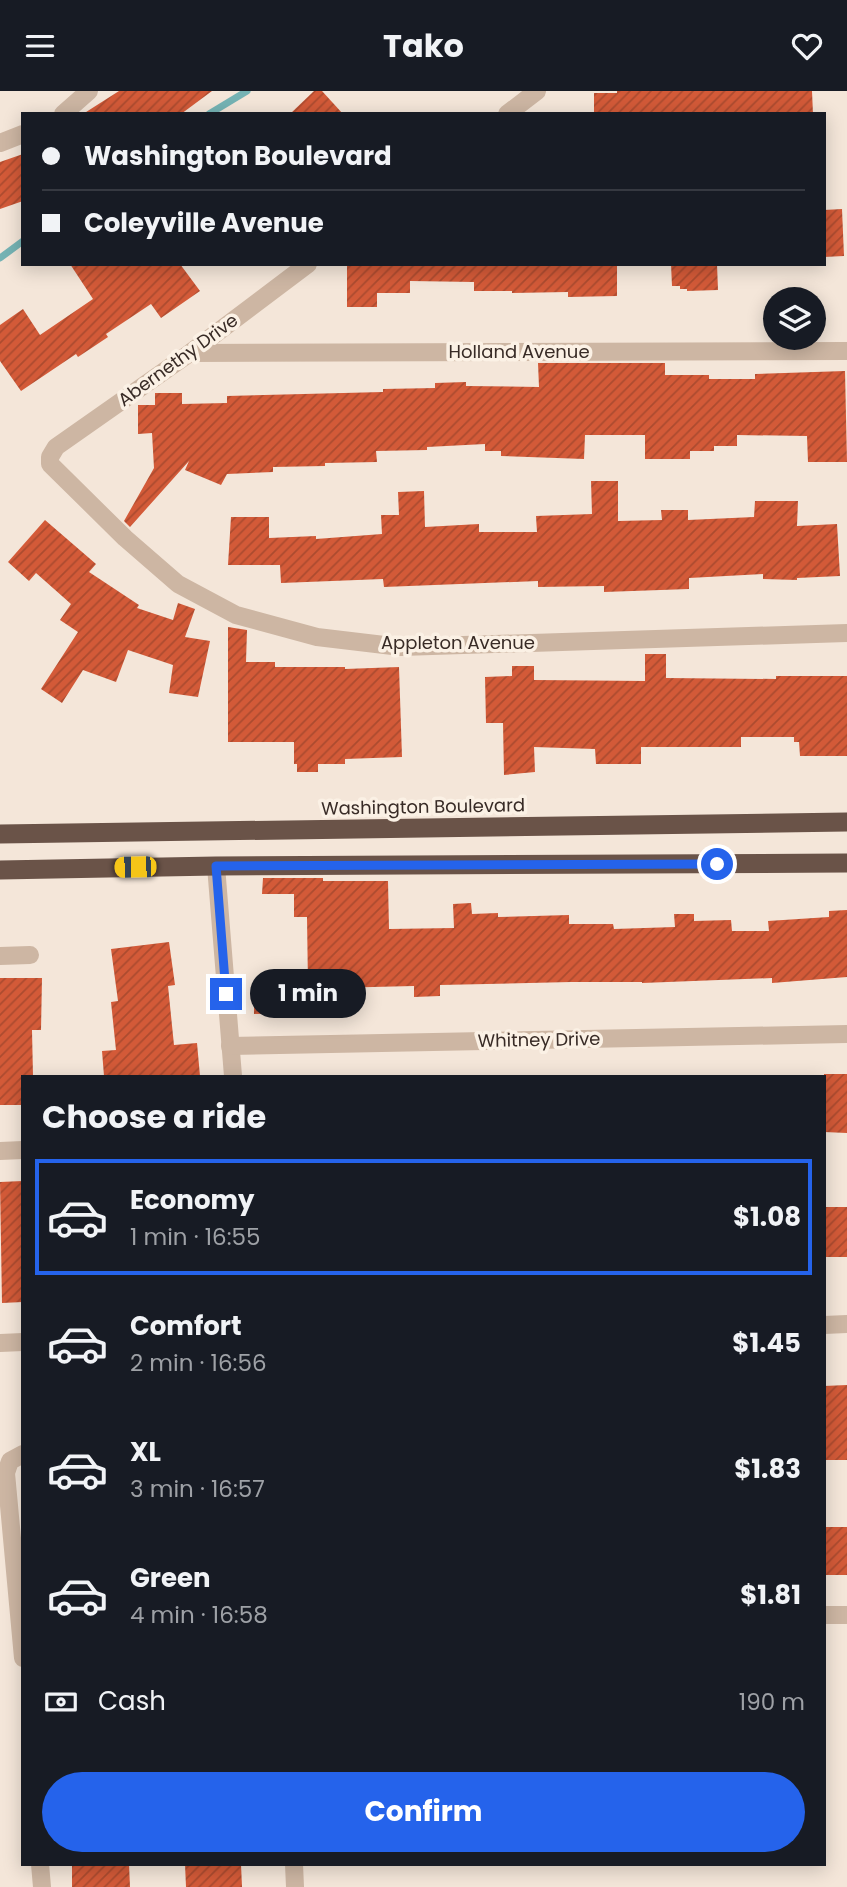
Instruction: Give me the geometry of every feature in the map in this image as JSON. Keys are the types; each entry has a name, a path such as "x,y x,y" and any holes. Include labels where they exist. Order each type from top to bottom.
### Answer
{"highway":[{"name":"Washington Boulevard","path":"0,834 847,822"},
{"path":"0,870 216,866 847,863"}],"street":[{"path":"65,112 89,91"},
{"path":"510,112 537,91"},
{"path":"0,143 21,135"},
{"name":"Abernethy Drive","path":"50,457 56,447 190,353 305,266"},
{"name":"Holland Avenue","path":"190,353 847,351"},
{"name":"Appleton Avenue","path":"50,457 50,464 115,529 178,584 236,615 317,637 401,647 847,633"},
{"path":"216,866 233,1075"},
{"path":"0,956 30,955"},
{"name":"Whitney Drive","path":"230,1046 847,1034"},
{"path":"0,1151 21,1150"},
{"path":"826,1325 847,1324"},
{"path":"0,1343 21,1342"},
{"path":"21,1455 10,1461 6,1473 21,1636"},
{"path":"826,1615 847,1615"},
{"path":"40,1866 43,1887"},
{"path":"295,1866 295,1887"}],"building":[{"path":"119,91 212,91 184,112 86,112"},
{"path":"314,91 322,91 341,112 292,112"},
{"path":"812,91 813,112 594,112 594,93"},
{"path":"21,155 21,202 0,209 0,162"},
{"path":"842,209 844,256 826,257 826,210"},
{"path":"71,266 181,266 200,291 161,318 151,304 106,334 108,337 78,357 76,354 21,391 0,361 0,325 23,309 40,335 93,299"},
{"path":"347,266 617,266 617,296 568,297 568,292 474,291 474,282 410,281 410,293 377,293 377,307 347,307"},
{"path":"671,266 717,266 718,290 687,291 680,289 680,286 672,286"},
{"path":"538,363 665,363 665,375 709,375 709,379 755,379 755,374 845,371 847,462 808,462 807,436 737,435 737,446 714,446 714,451 690,451 690,459 645,459 645,435 585,435 584,459 501,456 501,451 485,451 485,444 427,447 427,450 376,451 377,462 273,467 273,472 227,474 221,485 185,470 189,461 130,527 124,521 154,468 152,433 138,434 138,405 155,405 155,393 182,393 182,404 227,403 227,396 435,388 435,383 466,382 466,386 539,387"},
{"path":"591,481 618,481 618,521 662,520 661,510 688,510 688,520 754,517 755,501 798,501 797,526 837,524 840,576 797,580 763,579 763,574 689,578 689,589 604,592 604,586 538,587 538,581 384,587 383,579 281,583 280,565 228,565 231,517 269,517 269,538 316,536 316,539 382,534 381,515 399,515 398,492 424,491 425,527 479,524 479,532 537,532 536,516 592,514"},
{"path":"45,520 96,564 89,572 139,605 137,608 173,620 178,603 195,609 185,637 210,641 198,697 169,693 173,665 128,650 116,682 83,670 62,703 41,689 78,632 60,620 71,604 36,573 29,581 8,562"},
{"path":"228,627 247,630 246,662 275,662 275,667 399,667 402,757 345,759 345,764 318,764 318,772 297,772 297,764 294,764 294,742 228,742"},
{"path":"645,654 666,654 666,678 776,679 776,676 847,676 847,756 800,756 799,742 794,742 794,737 741,737 741,747 641,747 641,764 596,764 595,749 534,747 535,772 504,775 503,723 486,723 485,677 512,676 512,666 534,666 534,680 645,681"},
{"path":"263,878 388,881 389,929 454,928 453,904 471,903 472,914 498,913 498,917 569,915 569,924 613,924 614,929 675,927 674,914 694,914 694,921 731,920 732,931 769,931 768,921 829,917 829,911 847,910 847,977 772,983 772,978 642,983 440,985 440,996 414,997 414,986 331,988 331,1013 254,1014 254,987 308,986 307,917 294,917 294,894 262,894"},
{"path":"169,942 175,985 168,986 174,1045 197,1043 200,1075 104,1075 102,1051 116,1050 111,1002 118,1001 111,949"},
{"path":"0,978 42,978 41,1030 32,1030 33,1075 21,1075 21,1105 0,1105"},
{"path":"847,1074 847,1133 826,1132 824,1075"},
{"path":"21,1181 21,1302 2,1303 0,1182"},
{"path":"826,1207 847,1207 847,1257 826,1257"},
{"path":"847,1385 847,1460 826,1460 826,1386"},
{"path":"826,1527 847,1527 847,1575 826,1575"},
{"path":"72,1866 129,1866 130,1887 72,1887"},
{"path":"185,1866 241,1866 242,1887 186,1887"}],"waterway":[{"path":"212,112 247,91"},
{"path":"0,258 21,242"}],"route":[{"path":"226,994 216,866 717,864"}]}
